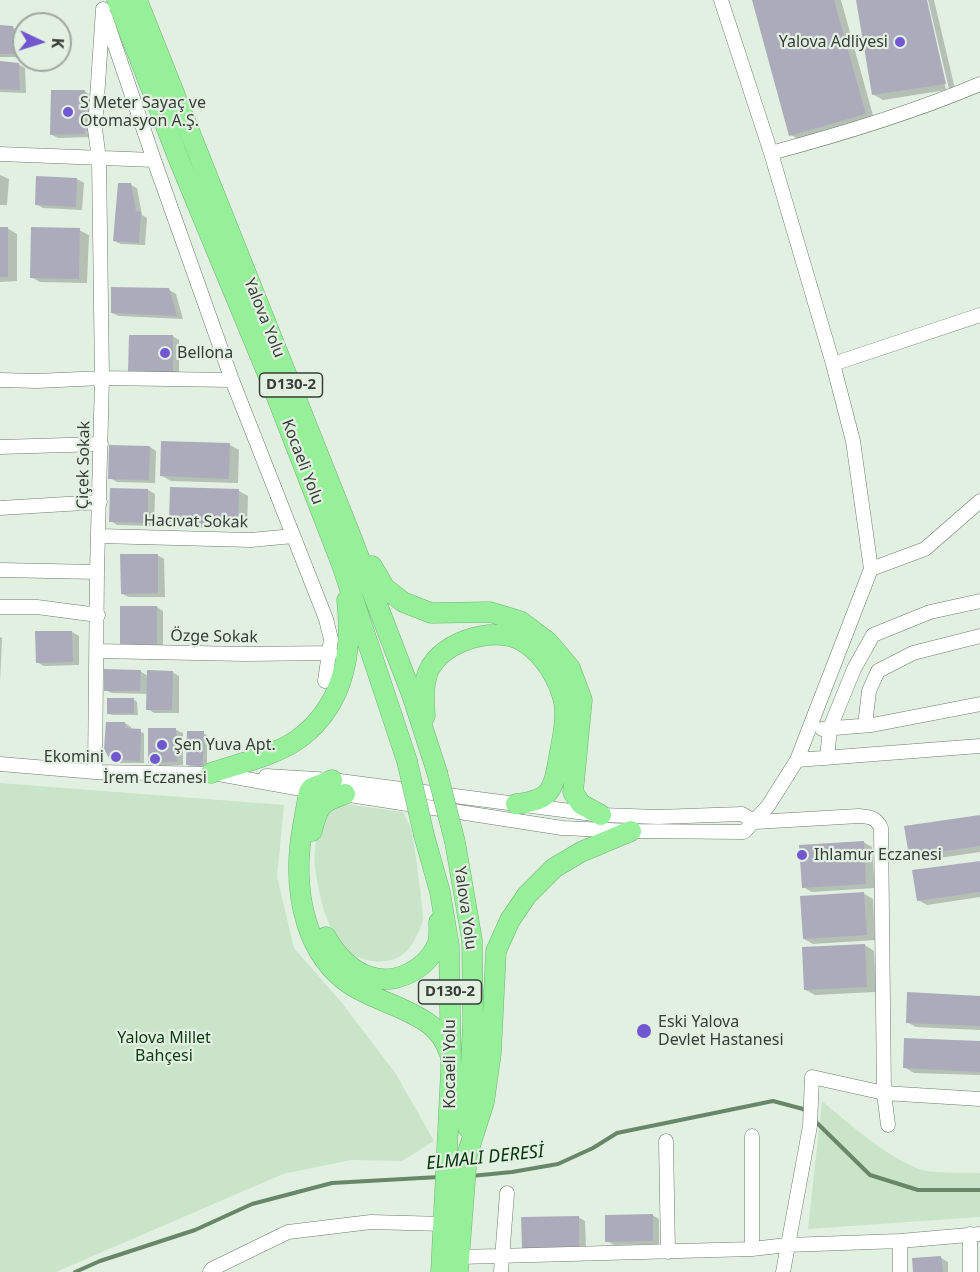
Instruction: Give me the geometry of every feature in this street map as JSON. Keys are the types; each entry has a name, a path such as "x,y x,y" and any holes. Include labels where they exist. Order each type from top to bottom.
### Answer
{"highway":[{"name":"Yalova Yolu","path":"137,0 348,529 412,695 437,772 456,842 472,940 473,1022 458,1153"},
{"name":"Kocaeli̇ Yolu","path":"106,3 179,160 275,393 342,565 407,762 440,892 449,946 451,1069 458,1153"},
{"path":"348,529 385,588 403,602 431,613 490,612 520,621 548,642 570,668 582,700 573,792 581,804 601,815"},
{"path":"211,773 295,741 315,724 332,702 343,679 347,645 348,609 342,565"},
{"path":"428,746 424,706 426,678 437,659 454,644 476,637 504,634 524,641 541,656 557,681 564,704 564,733 551,790 537,801 516,804"},
{"path":"339,787 312,788 309,792 300,847 300,887 304,919 315,944 330,967 351,985 427,1021 444,1039 451,1069"},
{"path":"339,787 316,813 310,841 308,871 315,918 340,958 370,977 388,979 406,975 424,965 438,943 440,892"},
{"path":"458,1153 484,1102 490,1063 496,951 510,920 527,895 554,868 581,852 631,831"},
{"name":"D130-2","path":"458,1153 455,1199 459,1264"},
{"name":"D130-2","path":"441,1272 444,1224 455,1199"}],"street":[{"path":"339,787 562,828 744,832 768,806 797,760 871,569 853,441 833,364 771,153 721,0"},
{"path":"106,3 154,160 232,380 326,619 332,639 325,681"},
{"name":"Çiçek Sokak","path":"95,772 102,378 99,159 95,129 106,3"},
{"path":"771,153 854,131 944,100 980,84"},
{"path":"0,154 154,160"},
{"path":"833,364 980,315"},
{"path":"0,380 102,378 232,380"},
{"path":"0,447 101,444"},
{"path":"871,569 925,549 980,501"},
{"path":"0,508 100,502"},
{"name":"Hacıvat Sokak","path":"99,536 251,540 293,536"},
{"path":"0,570 97,572"},
{"path":"827,758 830,728 854,669 873,635 930,612 980,601"},
{"path":"0,607 37,607 98,615"},
{"path":"866,725 869,691 878,671 913,653 980,636"},
{"name":"Özge Sokak","path":"97,651 331,653"},
{"path":"809,730 866,725 980,704"},
{"path":"797,760 980,746"},
{"path":"0,764 95,772 211,773 516,804 601,815 658,817 742,814 755,822 870,817 877,820 881,828 884,1093 888,1125"},
{"path":"211,773 309,792"},
{"path":"783,1272 810,1126 812,1077 884,1093 980,1099"},
{"path":"752,1136 752,1249"},
{"path":"666,1141 668,1252"},
{"path":"501,1272 507,1193"},
{"path":"210,1272 288,1232 371,1222 444,1224"},
{"path":"459,1264 502,1257 752,1249 787,1245 900,1241 975,1234 970,1272"},
{"path":"900,1241 900,1272"}],"green space":[{"name":"Yalova Millet Bahçesi","path":"0,783 284,805 277,877 294,948 342,1003 396,1074 434,1141 402,1161 351,1160 283,1174 56,1272 0,1272"},
{"path":"337,803 403,812 410,827 423,920 418,934 406,952 389,961 366,960 346,950 335,936 326,915 314,855 321,826 325,817"},
{"path":"822,1101 871,1140 911,1166 936,1172 980,1173 980,1217 808,1229"}],"building":[{"path":"752,0 834,0 866,114 789,136"},
{"name":"Yalova Adliyesi","path":"856,0 927,0 946,84 872,95"},
{"path":"0,25 12,26 12,54 0,54"},
{"path":"0,61 12,62 12,72 19,72 20,90 0,89"},
{"name":"S Meter Sayaç ve Otomasyon A.Ş.","path":"51,90 85,90 85,134 50,135"},
{"path":"36,176 77,178 76,207 35,205"},
{"path":"118,183 131,183 136,211 141,212 139,243 113,241"},
{"path":"0,227 8,227 8,277 0,277"},
{"path":"31,227 80,228 79,279 30,278"},
{"path":"111,287 169,288 177,316 111,313"},
{"path":"129,335 173,335 173,372 128,372"},
{"path":"161,441 230,443 229,479 160,476"},
{"path":"109,445 150,446 149,480 108,479"},
{"path":"170,487 239,489 238,525 169,522"},
{"path":"110,488 148,489 148,523 109,522"},
{"path":"120,554 158,554 158,593 121,594"},
{"path":"120,606 157,606 157,644 120,644"},
{"path":"35,631 72,631 73,662 36,663"},
{"path":"104,669 141,670 140,691 104,691"},
{"path":"147,670 173,671 172,710 146,710"},
{"path":"107,698 134,698 134,713 107,714"},
{"path":"106,722 125,722 125,728 141,729 140,761 110,760 104,749"},
{"name":"Şen Yuva Apt.","path":"148,728 176,728 177,762 148,763"},
{"path":"187,731 204,731 203,766 186,765"},
{"path":"980,815 980,846 909,856 904,826"},
{"path":"864,841 866,884 802,888 799,845"},
{"path":"980,861 980,892 917,901 912,870"},
{"path":"864,892 867,935 803,939 800,896"},
{"path":"865,944 867,987 804,990 802,947"},
{"path":"907,992 980,996 980,1026 906,1023"},
{"path":"904,1038 980,1041 980,1072 903,1068"},
{"path":"653,1214 653,1241 605,1242 605,1215"},
{"path":"579,1216 579,1246 522,1248 521,1217"},
{"path":"941,1256 943,1272 913,1272 912,1258"}],"waterway":[{"name":"ELMALI DERESİ","path":"471,1176 558,1164 593,1148 617,1133 773,1101 803,1109 806,1112"},
{"name":"ELMALI DERESİ","path":"813,1119 870,1175 918,1190 980,1190"},
{"name":"ELMALI DERESİ","path":"75,1272 100,1261 195,1230 252,1204 332,1183 439,1177"}],"place":[{"name":"Yalova Adliyesi","path":"900,42"},
{"name":"S Meter Sayaç ve Otomasyon A.Ş.","path":"68,112"},
{"name":"Bellona","path":"165,353"},
{"name":"Şen Yuva Apt.","path":"162,745"},
{"name":"Ekomini","path":"116,757"},
{"name":"İrem Eczanesi","path":"155,759"},
{"name":"Ihlamur Eczanesi","path":"802,855"},
{"name":"Eski Yalova Devlet Hastanesi","path":"644,1031"}]}
